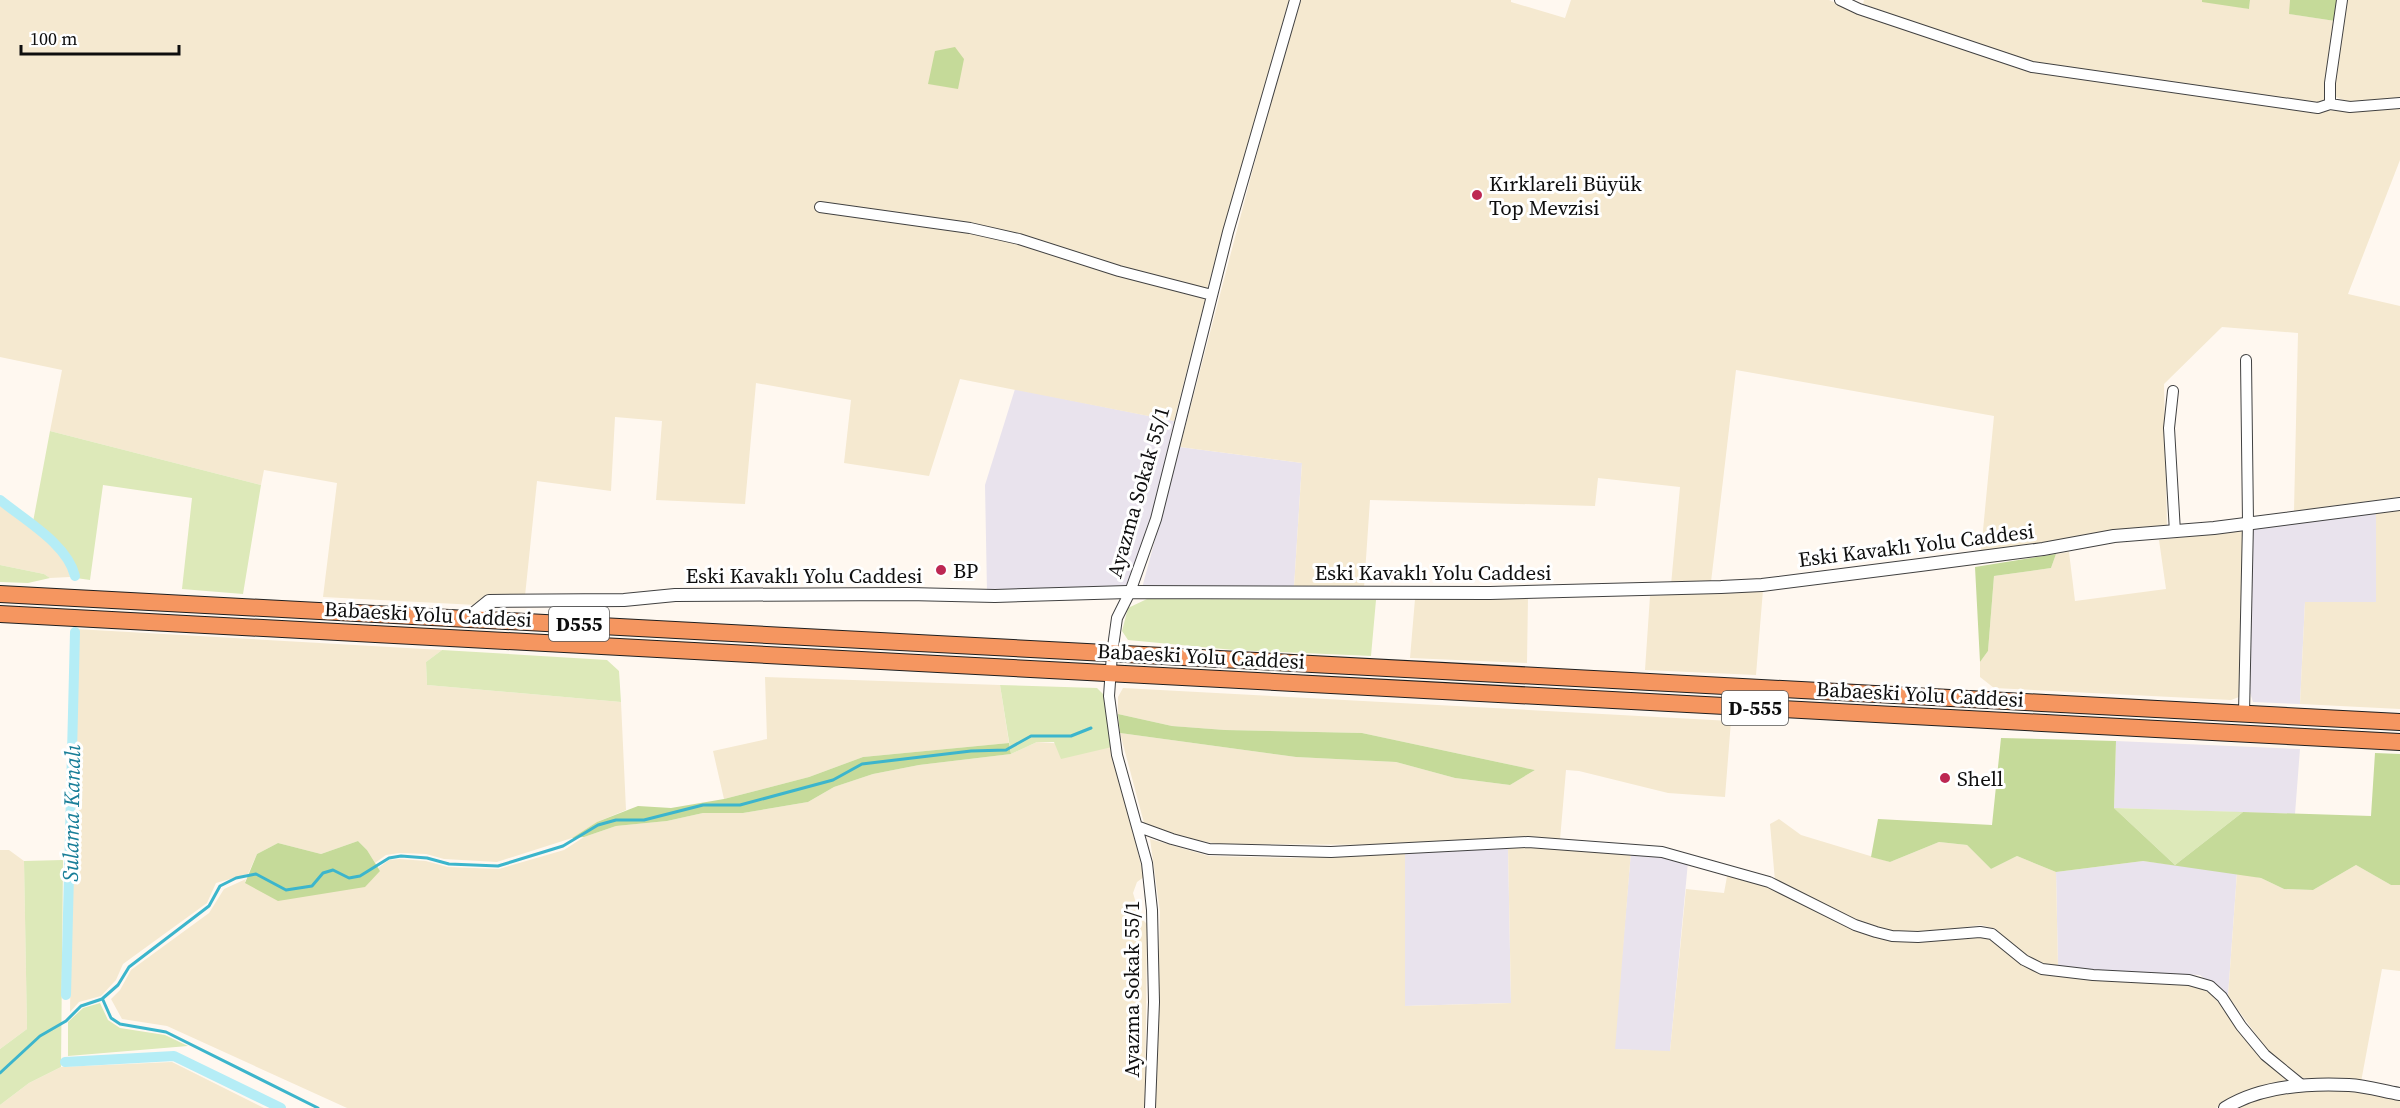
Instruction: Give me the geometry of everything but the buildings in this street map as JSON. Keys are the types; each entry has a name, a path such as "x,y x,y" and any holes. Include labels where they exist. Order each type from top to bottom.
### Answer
{"highway":[{"name":"Babaeski Yolu Caddesi","path":"0,594 2400,722"},
{"path":"45,616 46,596"},
{"name":"Babaeski Yolu Caddesi","path":"0,615 2400,742"}],"street":[{"name":"Ayazma Sokak 55/1","path":"1150,1108 1154,1002 1152,910 1147,863 1117,755 1109,696 1112,654 1117,618 1130,592 1156,519 1212,295 1294,0"},
{"path":"1840,0 1859,9 2032,67 2318,108 2330,104 2350,107 2400,103"},
{"path":"2330,104 2330,83 2342,0"},
{"path":"820,207 970,228 1019,239 1119,271 1212,295"},
{"path":"2244,713 2248,522 2246,360"},
{"path":"2173,391 2169,428 2175,532"},
{"name":"Eski Kavaklı Yolu Caddesi","path":"468,618 489,601 624,600 675,595 994,596 1130,592 1490,593 1721,588 1762,585 2043,549 2114,536 2175,532 2400,504"},
{"path":"1138,827 1172,839 1220,850 1331,852 1528,842 1657,851 1736,871 1768,882 1855,925 1876,932 1918,937 1980,932 1992,934 2024,960 2042,969 2093,975 2189,980 2210,986 2222,997 2241,1026 2265,1054 2303,1086"},
{"path":"2226,1108 2236,1101 2257,1095 2303,1086 2351,1085 2400,1094"}],"shaded area":[{"path":"0,0 1289,0 1207,289 970,231 1206,296 1174,421 960,379 929,476 844,463 851,400 756,383 745,504 656,500 662,421 615,417 611,491 537,481 525,596 484,597 476,605 323,597 337,483 264,470 261,485 50,431 62,370 0,357"},
{"path":"1301,0 1511,0 1511,2 1565,18 1571,0 1829,0 2030,72 2313,110 2351,111 2400,108 2400,160 2348,294 2400,306 2400,497 2294,511 2298,333 2222,327 2164,384 2167,528 2116,532 1981,551 1994,416 1736,370 1711,582 1671,585 1680,487 1598,478 1595,506 1370,500 1364,588 1294,587 1302,463 1180,447 1270,104"},
{"path":"1864,0 2202,0 2249,9 2250,0 2290,0 2290,14 2335,21 2324,101 2319,104 2032,64 1863,4"},
{"path":"2347,0 2400,0 2400,98 2348,102 2336,97 2334,86"},
{"path":"1015,389 1174,421 1152,521 1133,577 1125,588 987,592 985,485"},
{"path":"1180,447 1302,463 1294,587 1142,588"},
{"path":"0,504 59,551 68,564 70,577 50,578 44,574 0,565"},
{"path":"2400,509 2400,709 2300,704 2305,602 2376,602 2376,512"},
{"path":"2376,512 2376,602 2305,602 2300,704 2253,702 2247,683 2253,529"},
{"path":"2243,530 2239,697 2231,700 1994,688 1980,677 1980,662 1988,651 1994,576 2051,568 2056,554 2069,552 2075,601 2166,589 2159,540"},
{"path":"1763,590 1756,675 1645,670 1650,596"},
{"path":"1528,597 1527,663 1410,658 1415,599"},
{"path":"76,629 442,650 426,662 427,685 621,702 626,810 597,822 572,838 497,862 444,859 426,854 400,853 386,855 375,863 358,841 321,854 278,843 257,854 248,874 216,883 207,903 123,964 116,980 101,996 79,1002 70,1012"},
{"path":"765,677 1000,685 1009,743 863,757 809,777 724,799 713,751 767,739"},
{"path":"1123,688 1731,721 1725,797 1668,793 1579,771 1566,770 1560,840 1412,845 1218,844 1180,837 1144,823 1120,733 1296,757 1396,762 1455,778 1510,785 1535,770 1362,733 1225,730 1172,726 1118,714 1118,697"},
{"path":"2116,741 2300,749 2295,814 2114,808"},
{"path":"1037,742 1112,747 1144,877 1137,882 1133,893 1140,917 1147,924 1145,1108 347,1108 167,1026 122,1019 111,999 120,990 131,970 209,913 224,889 246,879 245,882 380,871 378,868 389,860 400,859 426,861 448,867 499,869 564,850 584,837 616,826 667,821 703,813 743,813 808,802 834,787 873,774 919,765 1011,754"},
{"path":"1779,819 1801,835 1890,862 1939,842 1967,845 1991,869 2017,856 2056,872 2058,968 2042,965 2010,945 1996,929 1981,925 1917,934 1892,932 1867,925 1775,881 1770,824"},
{"path":"1150,839 1209,856 1291,858 1405,853 1405,1006 1511,1003 1508,846 1631,851 1615,1049 1670,1051 1686,889 1724,893 1728,871 1768,885 1874,935 1990,938 2023,963 2189,983 2210,993 2288,1080 2233,1097 2216,1108 1155,1108 1160,912"},
{"path":"1508,846 1511,1003 1404,1006 1405,853"},
{"path":"0,850 9,850 24,861 27,1029 0,1049"},
{"path":"1631,851 1688,862 1670,1052 1614,1049"},
{"path":"2143,861 2237,873 2228,996 2200,975 2058,968 2056,872"},
{"path":"2356,865 2391,885 2400,885 2400,971 2382,969 2361,1082 2303,1078 2268,1051 2228,996 2237,873 2261,878 2284,889 2313,890"},
{"path":"172,1062 264,1108 0,1108 0,1105 29,1083 61,1067"},
{"path":"2333,1088 2400,1097 2400,1108 2232,1108 2274,1094"}],"green space":[{"path":"2202,0 2250,0 2249,9 2202,2"},
{"path":"2290,0 2338,0 2335,21 2289,14"},
{"path":"955,47 964,59 958,89 928,84 935,51"},
{"path":"50,431 261,485 243,594 182,589 192,498 103,485 90,580 76,578 66,552 33,522"},
{"path":"2056,554 2051,568 1994,576 1988,651 1980,662 1975,567"},
{"path":"0,565 44,574 50,578 28,583 0,582"},
{"path":"1147,599 1376,600 1371,656 1234,650 1128,640 1122,631 1128,608"},
{"path":"442,650 607,660 619,671 621,702 427,685 426,662"},
{"path":"1000,685 1097,688 1105,696 1112,747 1061,759 1054,742 1037,742 1011,754"},
{"path":"1118,714 1172,726 1225,730 1362,733 1535,770 1510,785 1455,778 1396,762 1296,757 1120,733"},
{"path":"2001,738 2116,741 2114,808 2175,865 2243,812 2371,816 2375,753 2400,754 2400,885 2391,885 2356,865 2313,890 2284,889 2261,878 2143,861 2056,872 2017,856 1991,869 1967,845 1939,842 1890,862 1871,857 1878,819 1992,825"},
{"path":"1009,743 1011,754 919,765 873,774 834,787 808,802 743,813 703,813 667,821 616,826 584,837 572,838 597,822 638,806 671,808 724,799 809,777 863,757"},
{"path":"2114,808 2243,812 2175,865"},
{"path":"358,841 367,850 380,871 365,887 278,901 245,883 257,854 278,843 321,854"},
{"path":"63,860 61,1067 29,1083 0,1105 0,1049 27,1029 24,861"},
{"path":"100,1003 108,1020 120,1028 165,1035 188,1046 68,1056 68,1022 83,1008"}],"waterway":[{"name":"Sulama Kanalı","path":"0,500 55,543 71,564 75,576"},
{"name":"Sulama Kanalı","path":"66,995 75,632"},
{"path":"0,1073 40,1036 66,1021 81,1006 102,999 118,985 129,967 209,906 220,886 236,878 256,874 286,890 312,886 323,873 333,870 349,878 360,876 389,858 401,856 427,858 449,864 498,866 563,846 598,825 616,820 644,820 703,805 740,805 833,780 862,764 971,751 1006,750 1031,736 1071,736 1091,728"},
{"path":"103,1000 111,1018 120,1024 166,1032 318,1108"},
{"name":"Sulama Kanalı","path":"65,1062 174,1056 281,1108"}],"place":[{"name":"Kırklareli Büyük Top Mevzisi","path":"1477,195"},
{"name":"BP","path":"941,570"},
{"name":"Shell","path":"1945,778"}]}
